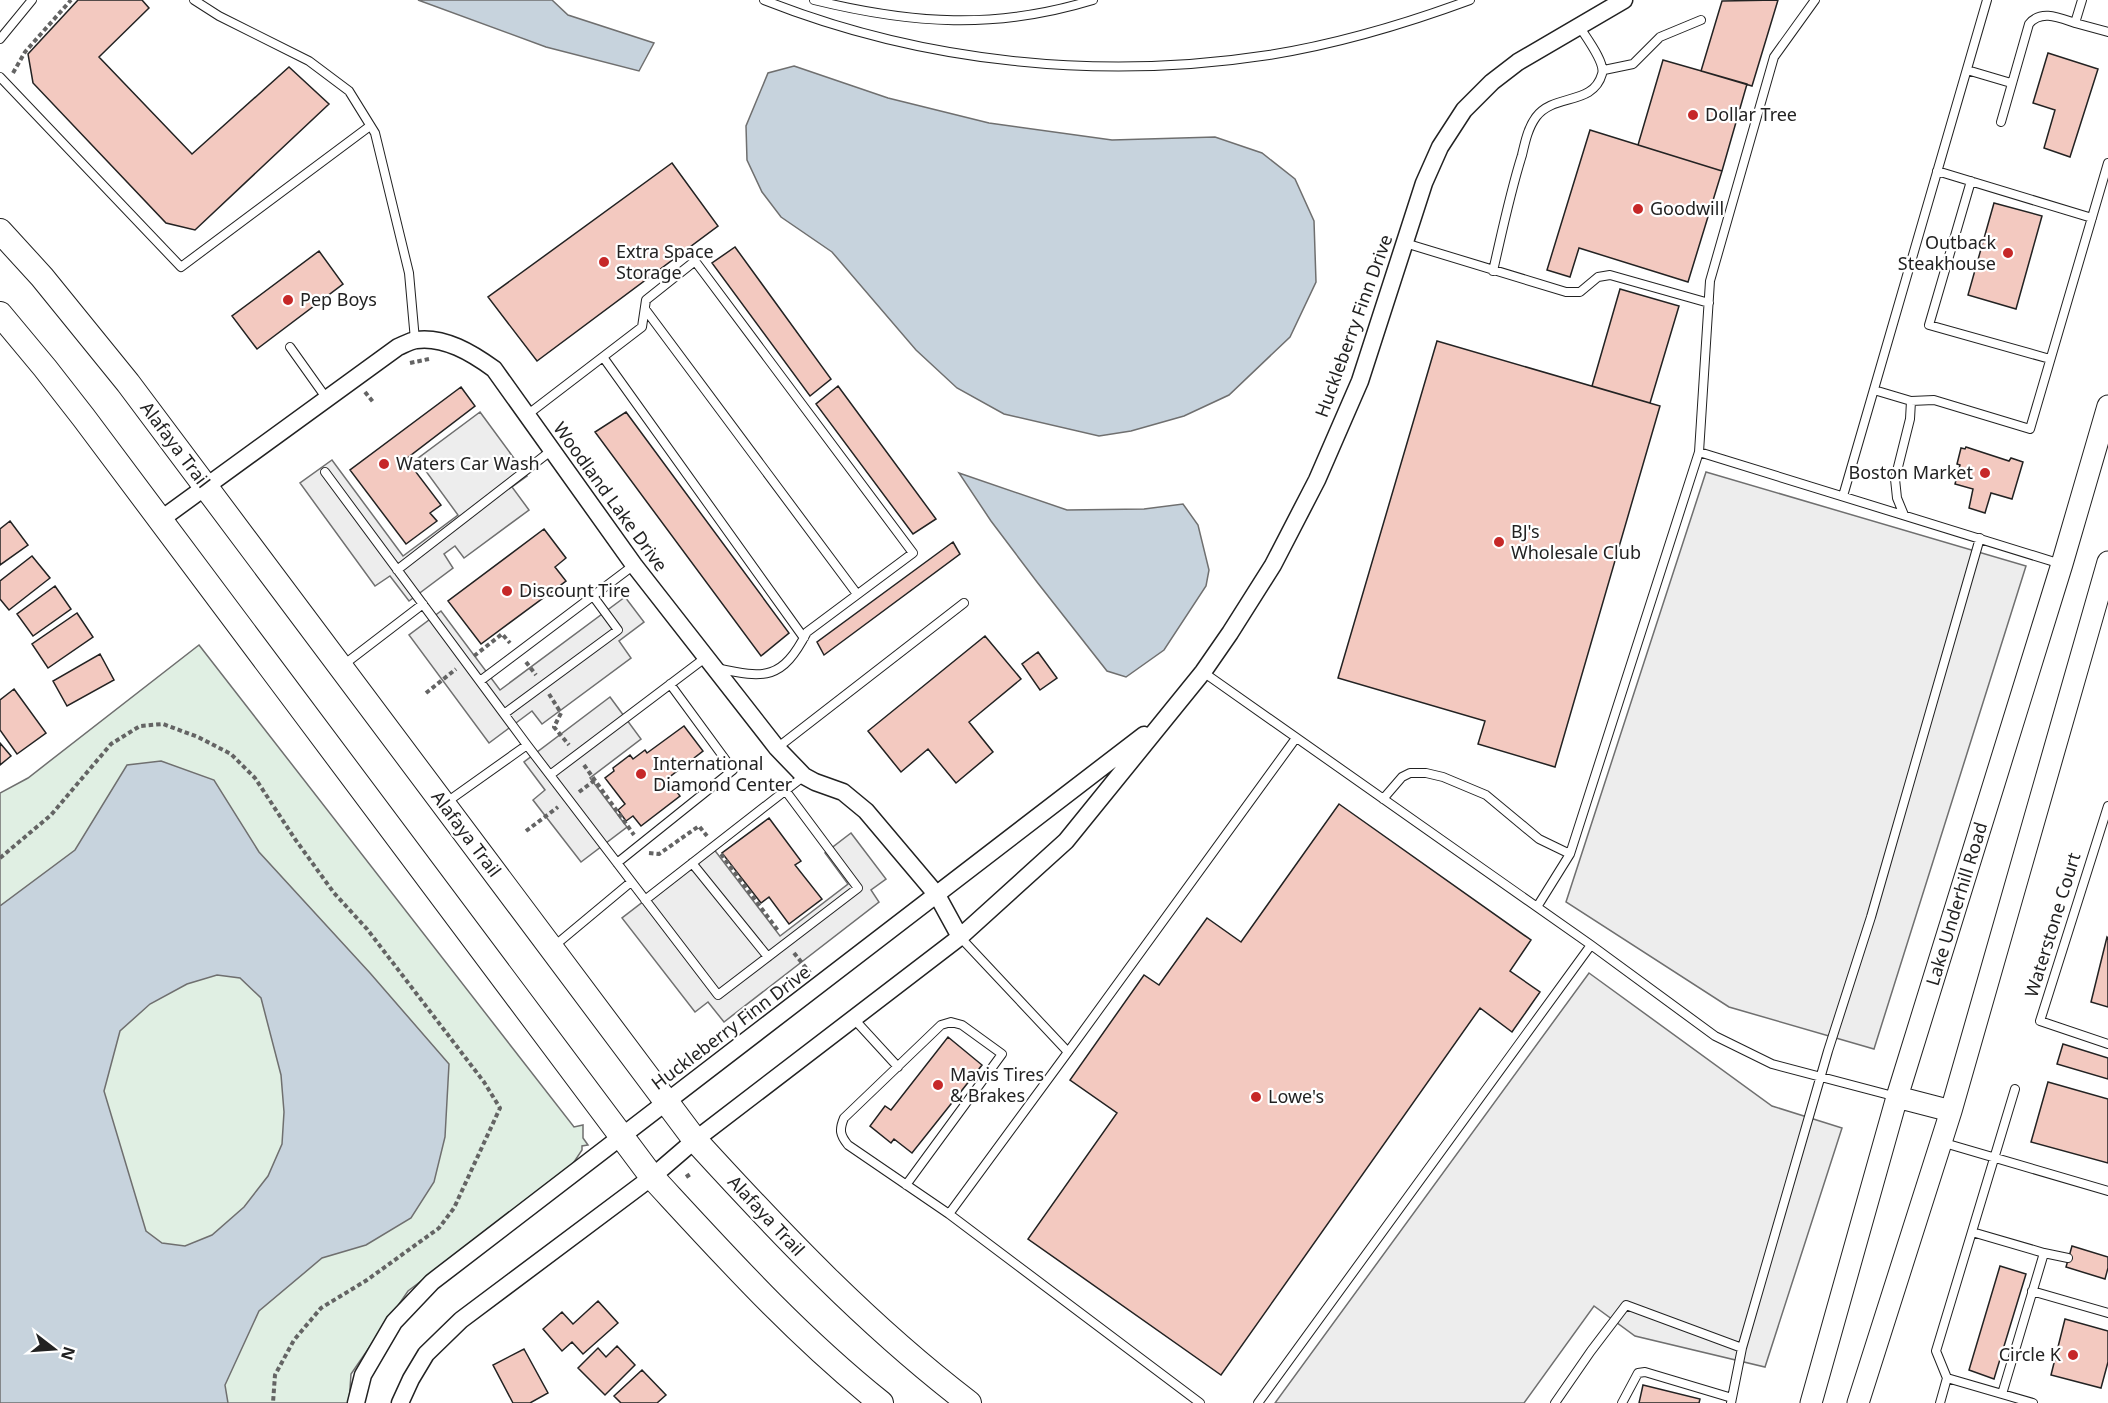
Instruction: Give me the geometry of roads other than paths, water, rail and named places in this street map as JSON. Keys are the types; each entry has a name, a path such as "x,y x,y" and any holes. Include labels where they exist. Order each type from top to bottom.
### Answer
{"main road":[{"name":"Alafaya Trail","path":"0,231 87,331 695,1140 824,1278 904,1352 969,1403"},
{"path":"0,314 45,368 160,520 652,1177 741,1275 843,1373 880,1403"}],"street":[{"name":"Huckleberry Finn Drive","path":"400,1403 426,1354 461,1320 652,1177 695,1140 960,937 1066,841 1203,672 1273,565 1317,480 1360,381 1424,183 1436,156 1464,110 1492,82 1518,62 1624,0"},
{"path":"160,520 398,347 415,340"},
{"name":"Woodland Lake Drive","path":"415,340 444,342 471,352 494,369 634,565 777,748 804,776 843,792 866,811 937,895 960,937"},
{"name":"Lake Underhill Road","path":"1811,1403 1897,1097 2062,564 2108,406"},
{"path":"1859,1403 1951,1111 2108,562"},
{"name":"Huckleberry Finn Drive","path":"356,1403 363,1375 394,1322 432,1282 1168,716"},
{"path":"1897,1097 1951,1111"}],"lane":[{"path":"0,39 32,0"},
{"path":"194,0 219,16 309,62 349,91 375,133 409,273 415,340"},
{"path":"764,0 851,29 923,46 988,58 1095,66 1171,64 1270,55 1371,32 1470,0"},
{"path":"814,0 891,17 962,21 1033,14 1093,0"},
{"path":"1537,907 1570,854 1699,452 1710,281 1774,57 1815,0"},
{"path":"1843,496 1987,0"},
{"path":"2075,23 2082,0"},
{"path":"2001,122 2029,24 2033,18 2050,16 2108,32"},
{"path":"1604,70 1633,64 1660,37 1701,20"},
{"path":"1492,271 1531,124 1539,113 1549,106 1593,91 1599,84 1604,70 1579,26"},
{"path":"1966,70 2011,84"},
{"path":"2,79 181,267 370,126"},
{"path":"1874,390 1911,401 1934,399 2030,429 2108,164"},
{"path":"1937,171 2092,218"},
{"path":"1971,181 1929,325 2050,359"},
{"path":"1405,243 1566,292 1580,292 1598,277 1610,275 1628,278 1709,303"},
{"path":"527,415 642,327 646,300 695,261 913,553 807,632 798,650 785,665 774,672 754,674 708,662 670,684 550,775"},
{"path":"645,309 857,594"},
{"path":"290,347 327,399"},
{"path":"603,357 804,638"},
{"path":"1904,514 1897,498 1895,479 1910,419 1911,401"},
{"path":"397,570 552,450"},
{"path":"1699,452 2062,564"},
{"path":"325,472 527,745 718,995 858,888 785,790"},
{"path":"1622,1403 1638,1373 1645,1372 1731,1400 1742,1348 1820,1078 1871,916 1980,538"},
{"path":"480,681 634,565"},
{"path":"504,714 618,630 593,596"},
{"path":"777,748 964,603"},
{"path":"341,667 423,604"},
{"path":"1203,672 1591,945 1715,1036 1772,1064 1897,1097"},
{"path":"617,863 733,771 670,684"},
{"path":"949,1214 1296,738"},
{"path":"444,805 527,745"},
{"path":"1383,799 1402,777 1410,773 1426,773 1443,777 1486,795 1539,839 1570,854"},
{"path":"645,900 804,776"},
{"name":"Waterstone Court","path":"2108,806 2040,1022 2108,1044"},
{"path":"692,863 768,957"},
{"path":"551,949 632,882"},
{"path":"960,937 1068,1052"},
{"path":"1258,1403 1591,945"},
{"path":"854,1019 898,1066"},
{"path":"906,1185 1002,1054 962,1025 951,1022 940,1025 844,1118 840,1127 840,1136 848,1145 906,1185 949,1214 1200,1403"},
{"path":"1940,1403 1947,1378 1936,1351 2015,1089"},
{"path":"1941,1142 2108,1191"},
{"path":"1972,1232 2068,1258"},
{"path":"2002,1394 2044,1253"},
{"path":"2032,1291 2108,1313"},
{"path":"1556,1403 1626,1305 1742,1348"},
{"path":"1947,1378 2033,1403"}],"place":[{"name":"Dollar Tree","path":"1693,115"},
{"name":"Goodwill","path":"1638,209"},
{"name":"Outback Steakhouse","path":"2008,253"},
{"name":"Extra Space Storage","path":"604,262"},
{"name":"Pep Boys","path":"288,300"},
{"name":"Waters Car Wash","path":"384,464"},
{"name":"Boston Market","path":"1985,473"},
{"name":"BJ's Wholesale Club","path":"1499,542"},
{"name":"Discount Tire","path":"507,591"},
{"name":"International Diamond Center","path":"641,774"},
{"name":"Mavis Tires & Brakes","path":"938,1085"},
{"name":"Lowe's","path":"1256,1097"},
{"name":"Circle K","path":"2073,1355"}]}
